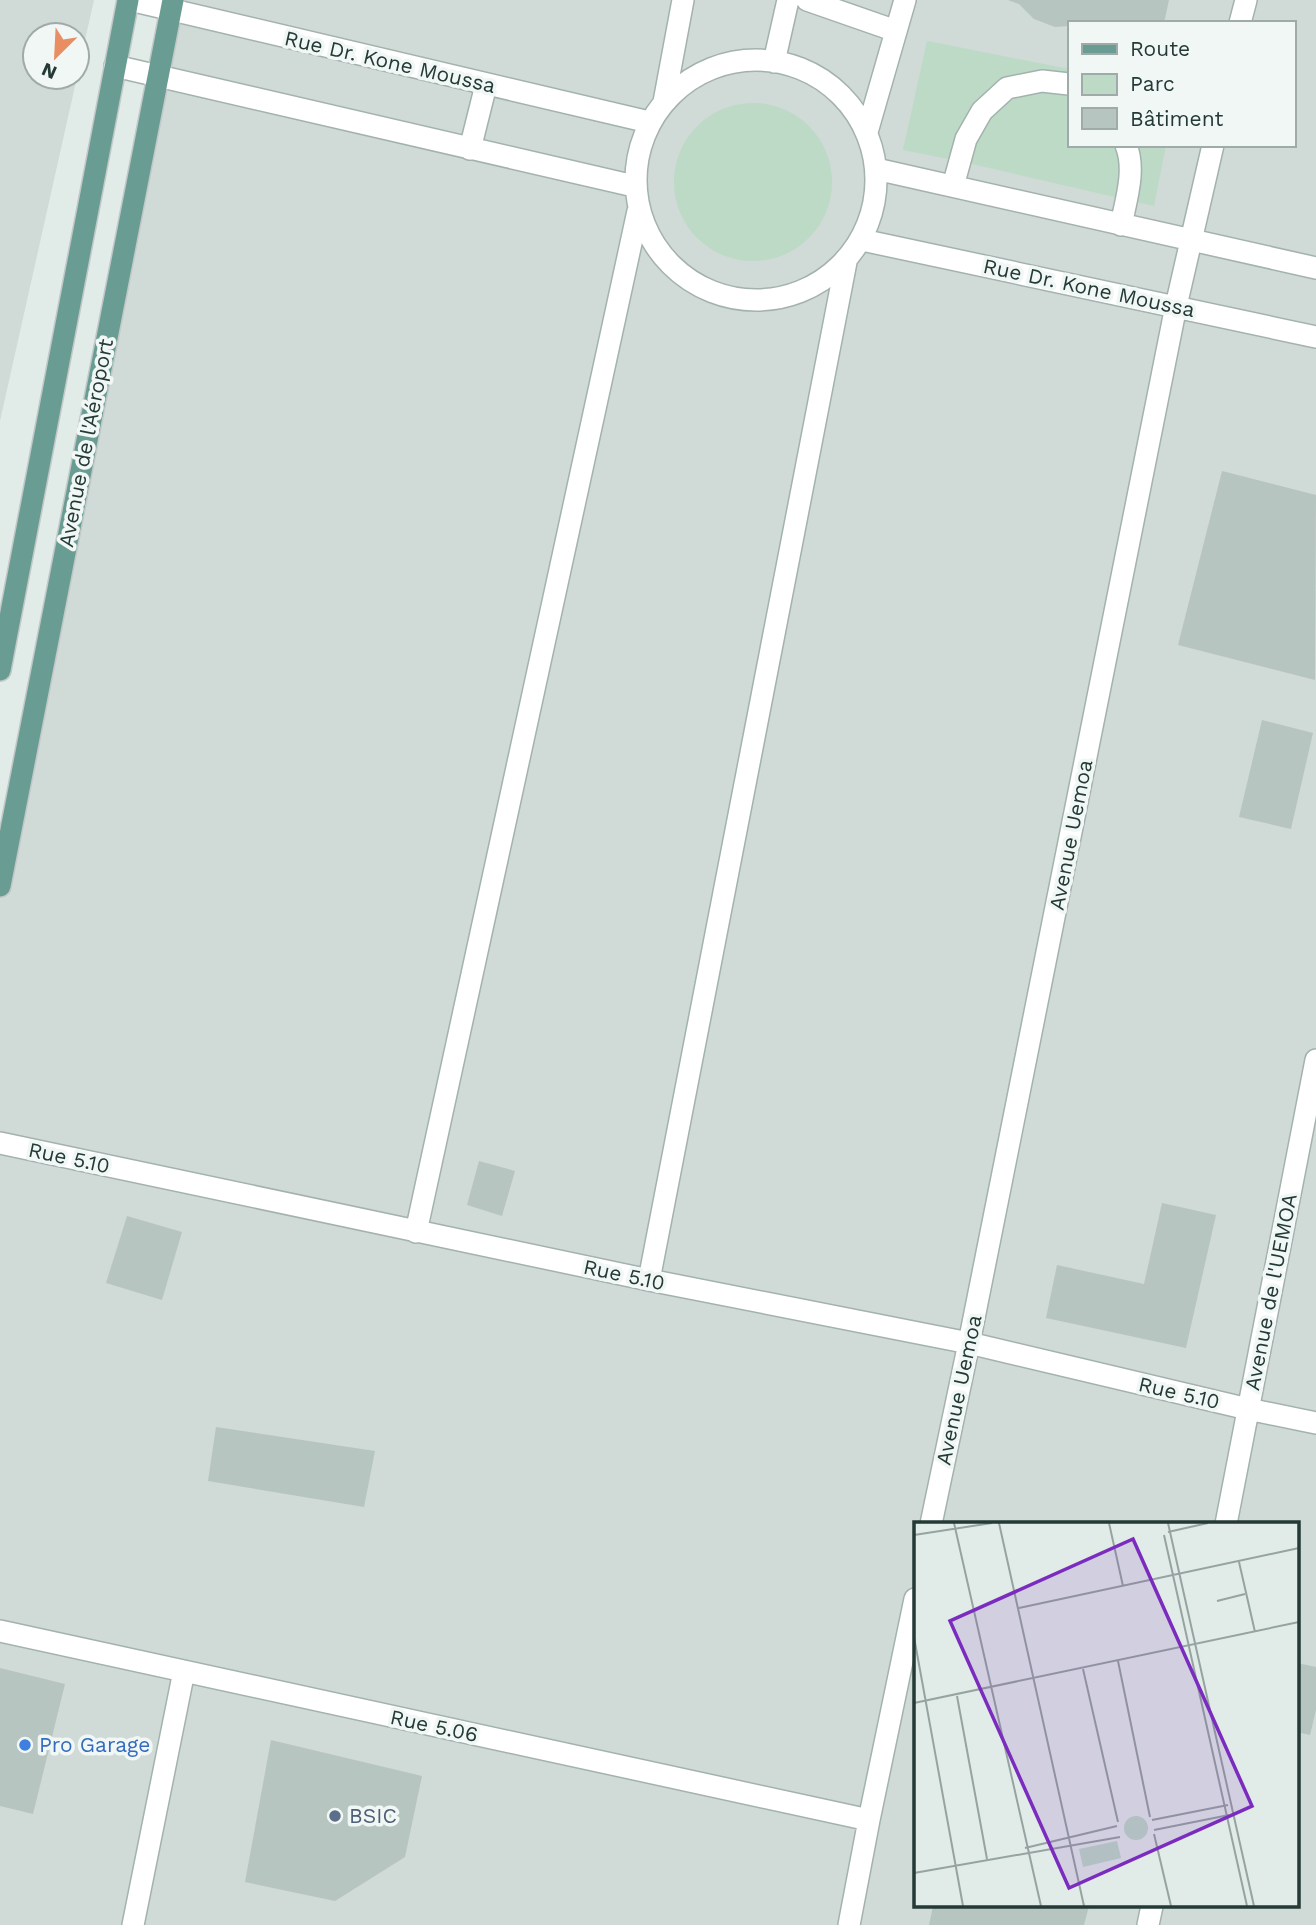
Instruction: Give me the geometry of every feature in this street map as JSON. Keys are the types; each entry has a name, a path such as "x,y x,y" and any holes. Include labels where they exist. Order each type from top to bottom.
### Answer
{"main road":[{"name":"Avenue de l'Aéroport","path":"0,670 129,0"},
{"name":"Avenue de l'Aéroport","path":"0,886 172,5"}],"street":[{"name":"Rue Dr. Kone Moussa","path":"129,0 172,5 485,85 649,122"},
{"path":"664,102 683,0"},
{"path":"774,62 788,0"},
{"path":"807,0 896,31"},
{"path":"867,132 905,0"},
{"path":"1240,21 1245,0"},
{"path":"733,62 774,62 812,74 844,99 867,132 876,169 874,205 862,240 846,262 792,297 727,299 670,267 638,211 634,186 638,153 649,122 664,102 695,76 733,62"},
{"path":"115,66 634,186"},
{"path":"953,186 966,139 982,111 1007,88 1042,81 1068,84"},
{"path":"470,149 485,85"},
{"path":"1121,225 1130,181 1130,154 1127,147"},
{"name":"Avenue Uemoa","path":"931,1522 1176,306 1213,147"},
{"path":"876,169 1316,268"},
{"path":"416,1232 638,211"},
{"name":"Rue Dr. Kone Moussa","path":"862,240 1316,337"},
{"path":"649,1280 846,262"},
{"name":"Avenue de l'UEMOA","path":"1226,1522 1316,1060"},
{"name":"Rue 5.10","path":"0,1143 416,1232 969,1343 1316,1423"},
{"path":"849,1925 914,1604"},
{"name":"Rue 5.06","path":"0,1632 869,1820"},
{"path":"133,1925 184,1671"}],"shaded area":[{"path":"0,0 94,0 89,21 21,21 21,91 74,91 0,421"},
{"path":"173,0 1316,0 1316,1925 0,1925 0,886"}],"green space":[{"path":"927,41 1068,69 1068,147 1166,147 1154,206 903,150"},
{"path":"753,103 783,109 809,126 826,152 832,182 826,212 809,238 783,255 753,261 723,255 697,238 680,212 674,182 680,152 697,126 723,109"}],"building":[{"path":"1008,0 1169,0 1164,21 1068,21 1068,26 1055,27 1034,19 1019,4"},
{"path":"1222,471 1316,495 1315,680 1178,645"},
{"path":"1262,720 1313,733 1291,829 1239,817"},
{"path":"479,1161 515,1171 502,1216 467,1205"},
{"path":"1162,1203 1216,1215 1186,1348 1046,1318 1057,1265 1144,1284"},
{"path":"127,1216 182,1232 162,1300 106,1283"},
{"path":"216,1427 375,1451 364,1507 208,1481"},
{"path":"1298,1663 1316,1667 1316,1710 1310,1735 1298,1732"},
{"name":"Pro Garage","path":"0,1668 65,1684 33,1814 0,1806"},
{"name":"BSIC","path":"271,1740 422,1776 405,1857 335,1901 245,1882"},
{"path":"933,1908 1088,1908 1084,1925 929,1925"}],"place":[{"name":"Pro Garage","path":"25,1745"},
{"name":"BSIC","path":"335,1816"}]}
